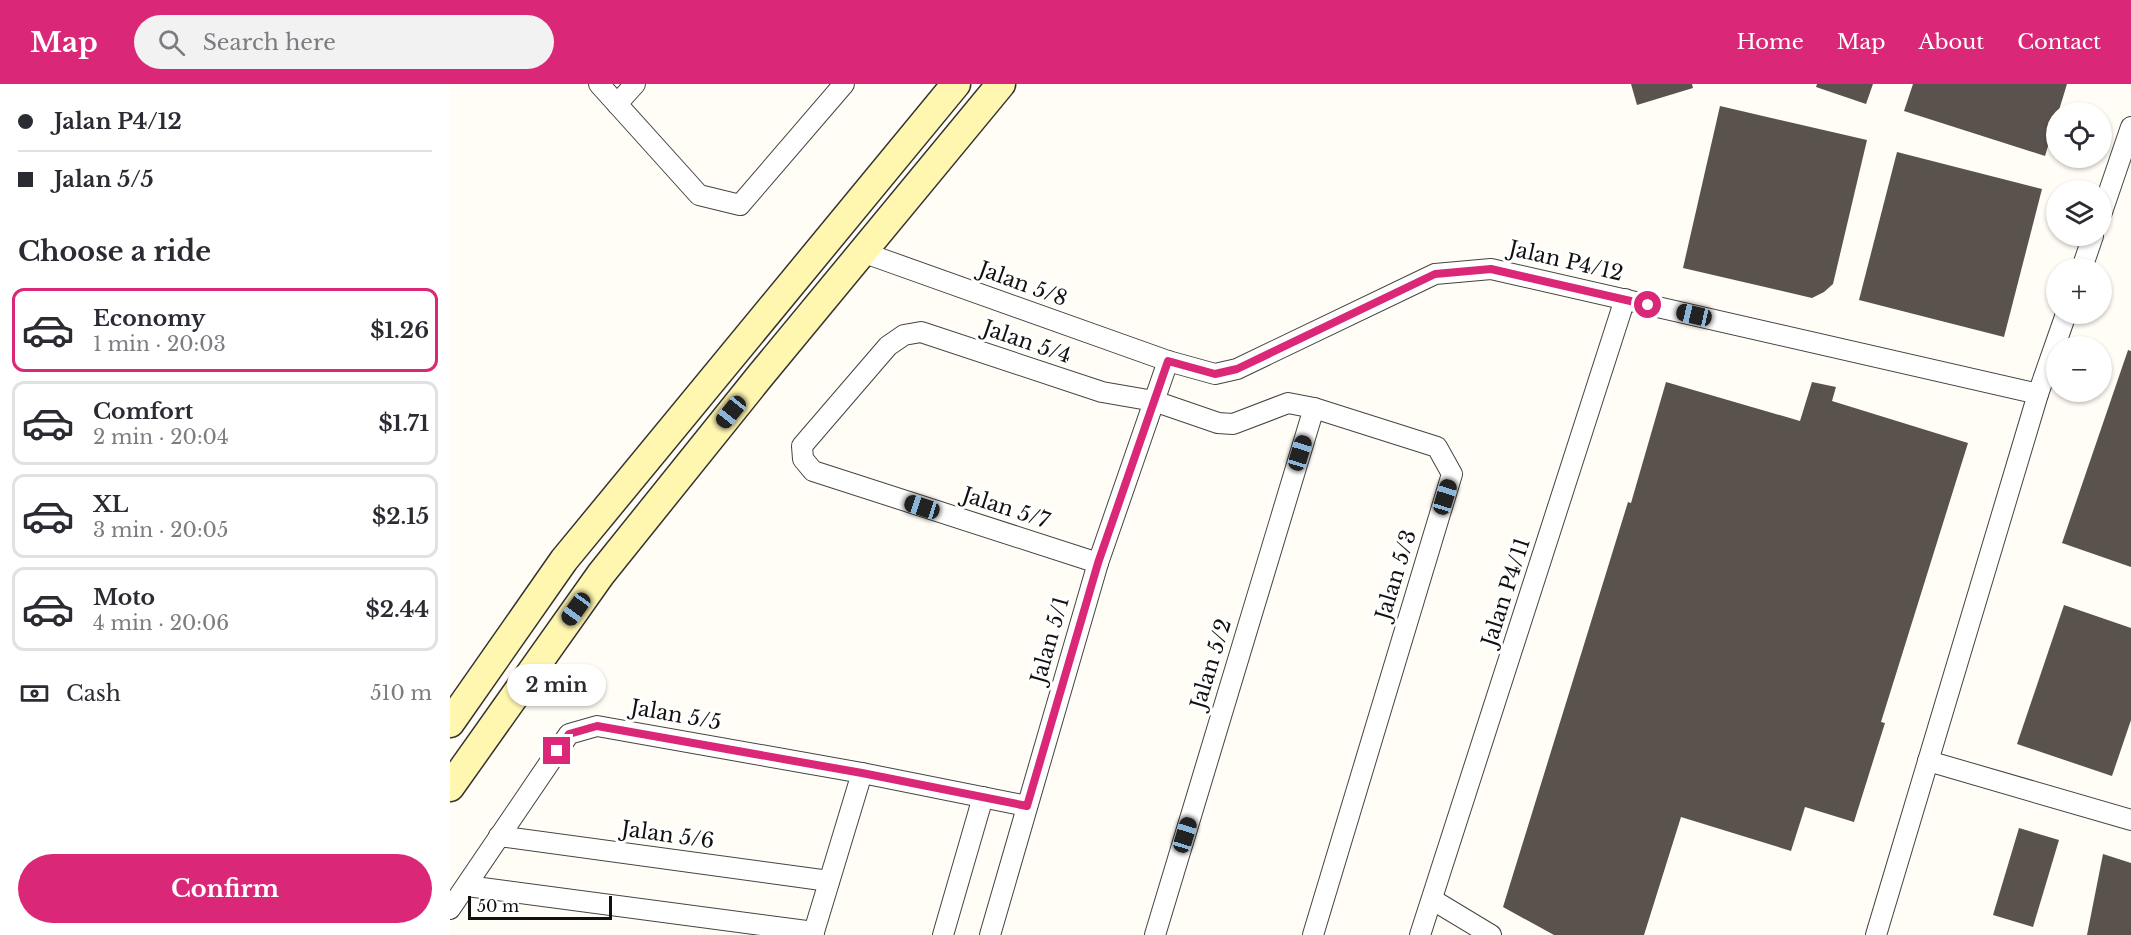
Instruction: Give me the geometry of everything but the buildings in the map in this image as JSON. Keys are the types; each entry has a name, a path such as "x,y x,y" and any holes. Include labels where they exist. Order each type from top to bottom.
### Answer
{"street":[{"path":"599,84 699,195 740,205 844,84"},
{"path":"617,104 635,84"},
{"path":"450,723 564,560 956,84"},
{"path":"450,788 602,574 1001,84"},
{"path":"2112,183 2131,127"},
{"name":"Jalan 5/8","path":"862,252 1168,361"},
{"name":"Jalan P4/12","path":"1168,361 1215,374 1237,369 1435,274 1491,269 2038,394"},
{"name":"Jalan P4/11","path":"1420,935 1625,299"},
{"path":"1876,935 2038,394 2062,324"},
{"name":"Jalan 5/4","path":"888,346 904,334 921,332 1102,392 1154,401"},
{"name":"Jalan 5/7","path":"888,346 802,446 803,459 813,471 1098,563"},
{"name":"Jalan 5/1","path":"990,935 1098,563 1168,361"},
{"name":"Jalan 5/3","path":"1154,401 1218,423 1233,424 1288,403 1314,408 1437,447 1452,474 1313,935"},
{"name":"Jalan 5/2","path":"1155,935 1314,408"},
{"path":"564,560 602,574"},
{"name":"Jalan 5/5","path":"450,909 569,734 597,726 862,773 1027,806"},
{"path":"1928,761 2131,820"},
{"path":"467,886 814,934 862,773"},
{"path":"943,935 983,797"},
{"name":"Jalan 5/6","path":"499,836 830,881"},
{"path":"1433,900 1491,935"}],"route":[{"path":"557,751 569,734 597,726 862,773 1027,806 1098,563 1168,361 1215,374 1237,369 1435,274 1491,269 1648,305"}]}
